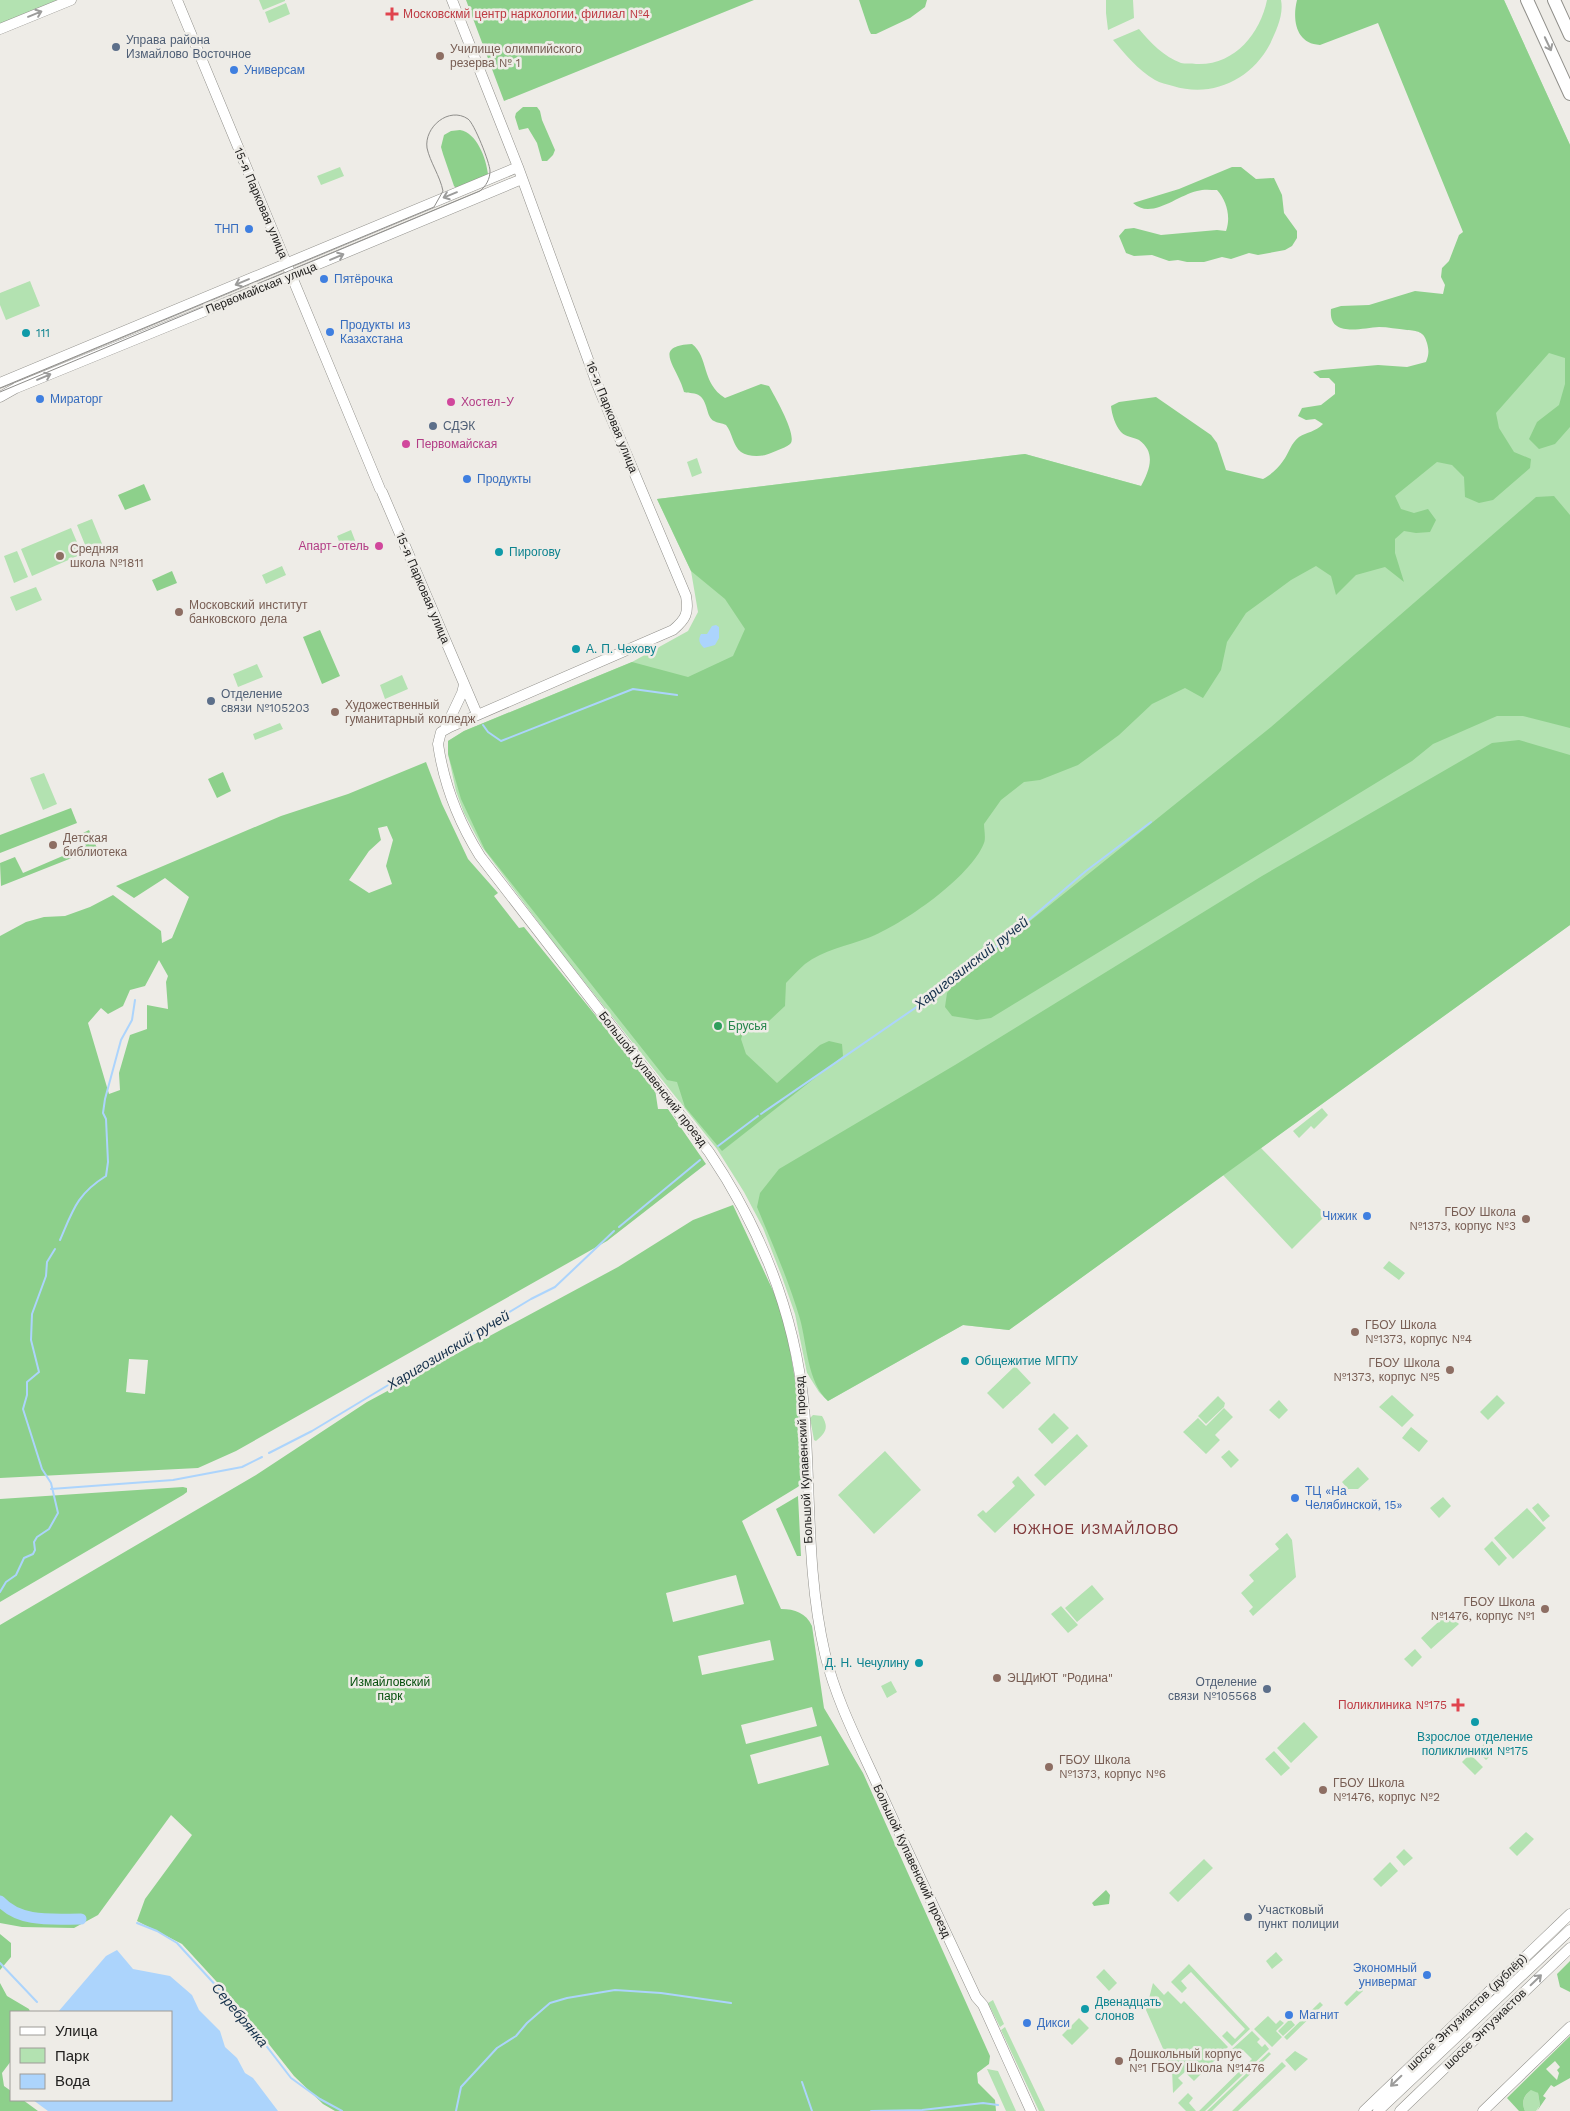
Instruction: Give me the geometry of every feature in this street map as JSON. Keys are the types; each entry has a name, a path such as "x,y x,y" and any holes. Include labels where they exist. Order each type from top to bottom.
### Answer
{"highway":[{"path":"1528,0 1570,94"},
{"path":"1554,0 1570,35"}],"main road":[{"path":"0,29 71,0"},
{"name":"15-я Парковая улица","path":"177,0 218,103 287,263 381,491 477,714"},
{"name":"16-я Парковая улица","path":"452,0 518,167 597,384 686,596 688,610 685,620 673,630 477,714"},
{"name":"Первомайская улица","path":"0,384 518,167"},
{"name":"Первомайская улица","path":"0,397 16,388 522,178"},
{"path":"444,729 462,693 464,684"},
{"path":"444,729 477,714"},
{"name":"Большой Купавенский проезд","path":"444,729 438,741 441,760 448,789 466,834 492,871 709,1152 728,1181 760,1242 782,1299 790,1326 798,1367 804,1415 812,1579 831,1676 842,1707 886,1806 976,1997 983,2005 1031,2111"},
{"name":"шоссе Энтузиастов (дублёр)","path":"1364,2111 1570,1914"},
{"name":"шоссе Энтузиастов","path":"1378,2111 1570,1930"},
{"name":"шоссе Энтузиастов","path":"1400,2111 1570,1948"},
{"name":"Большой Купавенский проезд","path":"976,1997 977,2009 1024,2111"},
{"path":"1483,2111 1570,2027"}],"green space":[{"path":"0,0 60,0 0,25"},
{"path":"259,0 285,0 285,1 263,10"},
{"path":"466,0 754,0 504,101"},
{"path":"859,0 927,0 925,7 910,18 876,34 871,34"},
{"path":"1106,0 1133,0 1134,18 1108,30"},
{"path":"1267,0 1281,0 1282,6 1279,23 1270,44 1262,57 1241,76 1229,83 1216,87 1202,90 1188,89 1157,81 1137,67 1113,40 1139,29 1158,49 1181,63 1210,63 1222,60 1233,54 1251,36 1258,25"},
{"path":"1297,0 1504,0 1570,145 1570,427 1555,444 1539,449 1529,439 1537,422 1559,405 1565,384 1565,358 1549,353 1496,413 1499,428 1514,452 1531,459 1530,468 1493,500 1479,503 1465,497 1464,477 1452,465 1437,462 1395,496 1401,509 1414,513 1428,509 1436,520 1430,532 1416,533 1404,531 1395,539 1395,553 1404,582 1385,567 1356,575 1336,595 1331,576 1316,566 1291,580 1246,613 1227,642 1221,670 1203,698 1185,688 1152,704 1119,735 1078,765 1040,780 1024,782 1001,800 984,824 985,841 977,856 951,885 916,911 882,932 827,952 805,964 786,983 785,1006 769,1021 746,1024 741,1039 746,1054 777,1083 820,1045 829,1041 842,1044 843,1056 722,1151 685,1107 677,1082 667,1080 485,850 461,799 448,754 448,741 464,731 632,662 688,677 733,656 745,629 725,599 691,571 657,499 1025,454 1141,486 1149,468 1150,456 1145,445 1139,440 1121,432 1114,420 1111,406 1119,402 1156,397 1211,435 1217,443 1226,470 1263,479 1279,466 1296,439 1323,424 1315,419 1306,420 1298,416 1302,408 1321,405 1335,394 1335,384 1329,378 1320,378 1313,372 1378,365 1407,367 1426,362 1428,346 1426,339 1420,332 1382,327 1340,328 1331,318 1331,309 1341,306 1369,305 1415,291 1443,294 1445,285 1441,277 1442,268 1449,261 1459,235 1463,232 1378,23 1320,45 1312,44 1301,36 1298,30 1295,15"},
{"path":"1504,0 1570,145 1570,925 1261,1148 1326,1215 1292,1249 1223,1175 1009,1330 963,1325 828,1401 819,1392 807,1373 795,1314 763,1228 744,1192 717,1149 560,951 482,847 464,813 456,791 448,754 448,741 464,731 632,662 688,631 698,612 691,571 657,499 1025,454 1141,486 1311,527 1517,369"},
{"path":"286,3 290,14 269,23 265,12"},
{"path":"523,107 537,107 540,111 555,150 547,161 542,161 537,143 528,128 519,130 515,117 516,113"},
{"path":"460,130 471,136 480,147 488,174 485,177 456,188 441,147 444,135 451,131"},
{"path":"340,167 344,176 321,185 317,176"},
{"path":"1232,167 1241,167 1256,179 1274,178 1282,195 1284,213 1297,231 1297,238 1292,246 1285,250 1258,255 1249,253 1231,259 1222,257 1204,262 1169,261 1152,255 1134,256 1126,253 1119,236 1125,229 1134,228 1161,235 1217,230 1226,231 1227,209 1217,190 1197,191 1156,208 1140,208 1133,203 1179,189"},
{"path":"30,281 40,306 6,320 0,305 0,293"},
{"path":"692,344 701,356 712,385 725,398 761,384 769,386 788,423 791,431 791,443 760,456 751,456 738,449 726,425 711,419 703,399 696,394 684,392 671,361 670,351 681,345"},
{"path":"697,458 702,473 692,477 687,462"},
{"path":"144,484 151,500 125,510 118,495"},
{"path":"1554,496 1570,515 1570,728 1523,716 1497,716 1433,744 1412,761 991,1018 977,1020 952,1016 945,1007 947,993 958,979 1271,727 1536,497"},
{"path":"92,519 103,546 88,552 77,525"},
{"path":"71,528 82,554 32,576 21,549"},
{"path":"351,530 356,543 342,549 337,536"},
{"path":"17,551 28,577 14,583 4,556"},
{"path":"282,566 286,575 266,584 262,575"},
{"path":"172,571 177,583 157,591 152,580"},
{"path":"36,587 42,600 16,611 10,597"},
{"path":"320,630 340,676 322,684 303,637"},
{"path":"257,664 263,677 238,687 233,674"},
{"path":"402,675 408,689 385,699 380,685"},
{"path":"280,723 283,729 255,740 253,734"},
{"path":"1519,740 1570,755 1570,925 1009,1330 963,1325 828,1401 816,1384 796,1305 757,1207 760,1193 779,1169 955,1065 1262,876 1492,743"},
{"path":"426,762 442,804 468,859 498,893 494,896 519,928 524,927 655,1089 658,1109 668,1109 706,1164 607,1241 236,1451 198,1468 0,1478 0,936 26,922 44,917 65,916 90,907 113,895 161,931 162,943 172,938 189,897 165,878 134,898 116,886 281,816 348,794","holes":["387,826 393,840 386,866 392,884 369,893 349,880 369,851 381,840 378,828","159,960 168,976 166,982 168,1009 147,1005 147,1029 130,1035 119,1073 120,1090 109,1094 88,1023 101,1008 108,1014 123,1006 130,990 145,986","129,1359 148,1360 145,1394 126,1392"]},
{"path":"223,772 231,791 217,798 208,779"},
{"path":"44,773 57,804 43,810 30,778"},
{"path":"71,808 77,823 0,853 0,835"},
{"path":"89,830 97,848 1,886 0,863 15,857 23,873 86,846 81,834"},
{"path":"1322,1108 1328,1115 1314,1129 1311,1126 1299,1138 1293,1131"},
{"name":"Измайловский парк","path":"733,1205 776,1297 787,1332 798,1398 801,1485 742,1521 781,1609 800,1613 807,1618 812,1626 824,1708 863,1773 990,2056 989,2064 977,2073 978,2083 995,2100 996,2111 335,2111 323,2104 294,2076 238,2005 182,1944 137,1921 145,1899 192,1835 171,1815 98,1915 74,1928 22,1927 0,1923 0,1625 256,1475 367,1402 618,1267 693,1220","holes":["736,1575 744,1604 673,1622 666,1593","770,1640 774,1660 702,1675 698,1656","812,1707 817,1726 746,1744 741,1725","821,1736 829,1765 758,1784 750,1755"]},
{"path":"1389,1261 1405,1273 1399,1280 1383,1268"},
{"path":"1015,1366 1031,1383 1003,1409 987,1393"},
{"path":"1392,1395 1414,1415 1402,1427 1379,1407"},
{"path":"1497,1395 1505,1403 1488,1420 1480,1412"},
{"path":"1218,1396 1225,1403 1224,1407 1206,1424 1198,1416"},
{"path":"1279,1400 1288,1410 1279,1419 1269,1410"},
{"path":"1224,1408 1233,1417 1215,1435 1220,1440 1206,1454 1183,1432 1198,1418 1206,1426"},
{"path":"1054,1413 1069,1428 1052,1444 1038,1429"},
{"path":"813,1415 822,1416 826,1427 816,1441 814,1440 810,1418"},
{"path":"1411,1427 1428,1441 1419,1452 1402,1438"},
{"path":"1077,1434 1088,1446 1045,1486 1034,1475"},
{"path":"1229,1450 1239,1460 1231,1468 1221,1457"},
{"path":"885,1451 921,1490 874,1534 838,1495"},
{"path":"1358,1467 1369,1479 1358,1489 1348,1489 1342,1482"},
{"path":"1018,1476 1035,1495 995,1533 977,1515 983,1510 986,1513 1015,1486 1012,1482"},
{"path":"187,1488 187,1492 183,1495 0,1602 0,1499"},
{"path":"798,1496 801,1556 797,1556 776,1509"},
{"path":"1443,1497 1451,1506 1439,1518 1430,1508"},
{"path":"1538,1503 1550,1516 1543,1522 1532,1508"},
{"path":"1527,1508 1546,1528 1513,1559 1494,1538"},
{"path":"1287,1533 1292,1540 1296,1577 1253,1616 1249,1611 1253,1607 1241,1593 1254,1581 1249,1575 1279,1549 1275,1544"},
{"path":"1492,1541 1507,1558 1499,1566 1484,1549"},
{"path":"1092,1585 1104,1599 1077,1622 1065,1608"},
{"path":"1061,1606 1078,1625 1068,1633 1051,1614"},
{"path":"1448,1613 1459,1624 1431,1649 1421,1638"},
{"path":"1415,1649 1422,1657 1412,1667 1404,1659"},
{"path":"891,1681 897,1692 887,1698 881,1686"},
{"path":"1304,1722 1318,1737 1291,1763 1277,1748"},
{"path":"1489,1739 1493,1753 1486,1760 1477,1751"},
{"path":"1274,1751 1290,1768 1281,1776 1265,1759"},
{"path":"1470,1754 1483,1767 1475,1775 1462,1762"},
{"path":"1526,1832 1534,1839 1517,1856 1509,1848"},
{"path":"1404,1849 1413,1858 1404,1866 1396,1857"},
{"path":"1204,1859 1213,1868 1178,1902 1169,1893"},
{"path":"1390,1862 1398,1871 1381,1887 1373,1879"},
{"path":"1106,1890 1110,1895 1109,1904 1094,1906 1092,1903"},
{"path":"0,1934 11,1943 11,1957 0,1970"},
{"path":"1276,1952 1283,1960 1272,1969 1266,1961"},
{"path":"1570,1961 1570,1992 1560,1987 1557,1974"},
{"path":"1189,1964 1250,2029 1232,2046 1222,2036 1227,2031 1235,2039 1245,2029 1191,1972 1181,1981 1187,1988 1182,1993 1171,1982"},
{"path":"1104,1969 1117,1983 1109,1991 1096,1977"},
{"path":"0,1983 7,1996 30,2011 10,2011 10,2062 2,2073 4,2086 10,2090 10,2101 24,2101 38,2111 0,2111"},
{"path":"1153,1983 1164,1995 1168,1991 1181,2004 1184,2001 1228,2047 1194,2081 1185,2072 1178,2078 1183,2083 1173,2093 1172,2069 1146,2010"},
{"path":"1360,1987 1363,1991 1347,2006 1344,2003"},
{"path":"993,2000 1004,2024 1000,2027 988,2003"},
{"path":"1320,2002 1323,2005 1287,2040 1284,2037"},
{"path":"1268,2016 1276,2024 1280,2020 1284,2023 1276,2031 1282,2037 1272,2047 1254,2029"},
{"path":"1079,2018 1089,2028 1072,2045 1062,2035"},
{"path":"1290,2019 1295,2025 1283,2036 1278,2031"},
{"path":"1005,2027 1045,2111 1039,2111 1001,2030"},
{"path":"1252,2031 1260,2039 1257,2042 1262,2047 1265,2044 1269,2049 1205,2111 1199,2111 1252,2059 1243,2050 1237,2056 1231,2050"},
{"path":"1570,2036 1570,2078 1554,2087 1551,2085 1543,2096 1546,2098 1537,2111 1540,2105 1538,2093 1531,2090 1527,2094 1523,2102 1525,2111 1519,2111 1507,2098","holes":["1555,2061 1560,2067 1557,2070 1559,2073 1557,2080 1546,2069"]},
{"path":"1295,2051 1308,2059 1295,2071 1285,2060"},
{"path":"1269,2052 1271,2054 1212,2111 1207,2111"},
{"path":"1282,2062 1286,2066 1238,2111 1232,2111"},
{"path":"987,2069 998,2071 1016,2111 1006,2111"},
{"path":"1532,2089 1538,2093 1540,2105 1536,2111 1525,2111 1524,2099"},
{"path":"1188,2093 1193,2098 1189,2103 1196,2111 1186,2111 1178,2103"}],"water":[{"path":"716,625 719,627 719,638 715,645 704,648 699,638 701,634 707,634 712,626"},
{"path":"117,1950 133,1969 170,1976 192,1995 199,2010 220,2031 225,2047 237,2058 245,2073 253,2078 278,2111 48,2111 34,2101 172,2101 172,2011 59,2011 106,1956"}],"waterway":[{"path":"483,725 488,732 501,741 633,689 677,695"},
{"name":"Харигозинский ручей","path":"761,1114 950,984 1086,871 1151,822"},
{"path":"60,1240 82,1196 88,1189 106,1176 108,1162 106,1119 103,1113 105,1099 121,1040 132,1020 135,1000"},
{"name":"Харигозинский ручей","path":"718,1146 758,1116"},
{"name":"Харигозинский ручей","path":"619,1227 700,1160"},
{"name":"Харигозинский ручей","path":"269,1453 312,1431 531,1299 555,1287 614,1231"},
{"path":"0,1592 6,1582 16,1575 24,1558 33,1554 35,1550 34,1542 37,1537 49,1529 58,1513 51,1483 42,1469 23,1409 27,1395 27,1382 39,1372 31,1340 32,1314 46,1276 47,1262 55,1249"},
{"name":"Харигозинский ручей","path":"51,1489 173,1480 242,1467 262,1457"},
{"path":"0,1901 8,1908 27,1916 48,1919 81,1919"},
{"name":"Серебрянка","path":"137,1923 157,1931 177,1943 241,2013 291,2078 320,2099 342,2111"},
{"path":"0,1963 37,2002"},
{"path":"456,2111 461,2087 497,2048 516,2036 527,2023 550,2003 567,1998 615,1990 661,1993 731,2003"},
{"path":"802,2082 812,2111"},
{"path":"871,2111 922,2110 983,2103 998,2105"}],"tram line":[{"path":"0,388 434,207 443,191 427,148 429,133 439,121 453,115 461,116 471,122 485,152 490,171 487,182 480,191 0,392"}],"place":[{"name":"Московскмй центр наркологии, филиал №4","path":"392,14"},
{"name":"Управа района Измайлово Восточное","path":"116,47"},
{"name":"Училище олимпийского резерва № 1","path":"440,56"},
{"name":"Универсам","path":"234,70"},
{"name":"ТНП","path":"249,229"},
{"name":"Пятёрочка","path":"324,279"},
{"name":"Продукты из Казахстана","path":"330,332"},
{"name":"111","path":"26,333"},
{"name":"Мираторг","path":"40,399"},
{"name":"Хостел-У","path":"451,402"},
{"name":"СДЭК","path":"433,426"},
{"name":"Первомайская","path":"406,444"},
{"name":"Продукты","path":"467,479"},
{"name":"Апарт-отель","path":"379,546"},
{"name":"Пирогову","path":"499,552"},
{"name":"Средняя школа №1811","path":"60,556"},
{"name":"Московский институт банковского дела","path":"179,612"},
{"name":"А. П. Чехову","path":"576,649"},
{"name":"Отделение связи №105203","path":"211,701"},
{"name":"Художественный гуманитарный колледж","path":"335,712"},
{"name":"Детская библиотека","path":"53,845"},
{"name":"Брусья","path":"718,1026"},
{"name":"Чижик","path":"1367,1216"},
{"name":"ГБОУ Школа №1373, корпус №3","path":"1526,1219"},
{"name":"ГБОУ Школа №1373, корпус №4","path":"1355,1332"},
{"name":"Общежитие МГПУ","path":"965,1361"},
{"name":"ГБОУ Школа №1373, корпус №5","path":"1450,1370"},
{"name":"ТЦ «На Челябинской, 15»","path":"1295,1498"},
{"name":"ГБОУ Школа №1476, корпус №1","path":"1545,1609"},
{"name":"Д. Н. Чечулину","path":"919,1663"},
{"name":"ЭЦДиЮТ \"Родина\"","path":"997,1678"},
{"name":"Отделение связи №105568","path":"1267,1689"},
{"name":"Поликлиника №175","path":"1458,1705"},
{"name":"Взрослое отделение поликлиники №175","path":"1475,1722"},
{"name":"ГБОУ Школа №1373, корпус №6","path":"1049,1767"},
{"name":"ГБОУ Школа №1476, корпус №2","path":"1323,1790"},
{"name":"Участковый пункт полиции","path":"1248,1917"},
{"name":"Экономный универмаг","path":"1427,1975"},
{"name":"Двенадцать слонов","path":"1085,2009"},
{"name":"Магнит","path":"1289,2015"},
{"name":"Дикси","path":"1027,2023"},
{"name":"Дошкольный корпус №1 ГБОУ Школа №1476","path":"1119,2061"}],"district":[{"name":"ЮЖНОЕ ИЗМАЙЛОВО","path":"1096,1529"}]}
